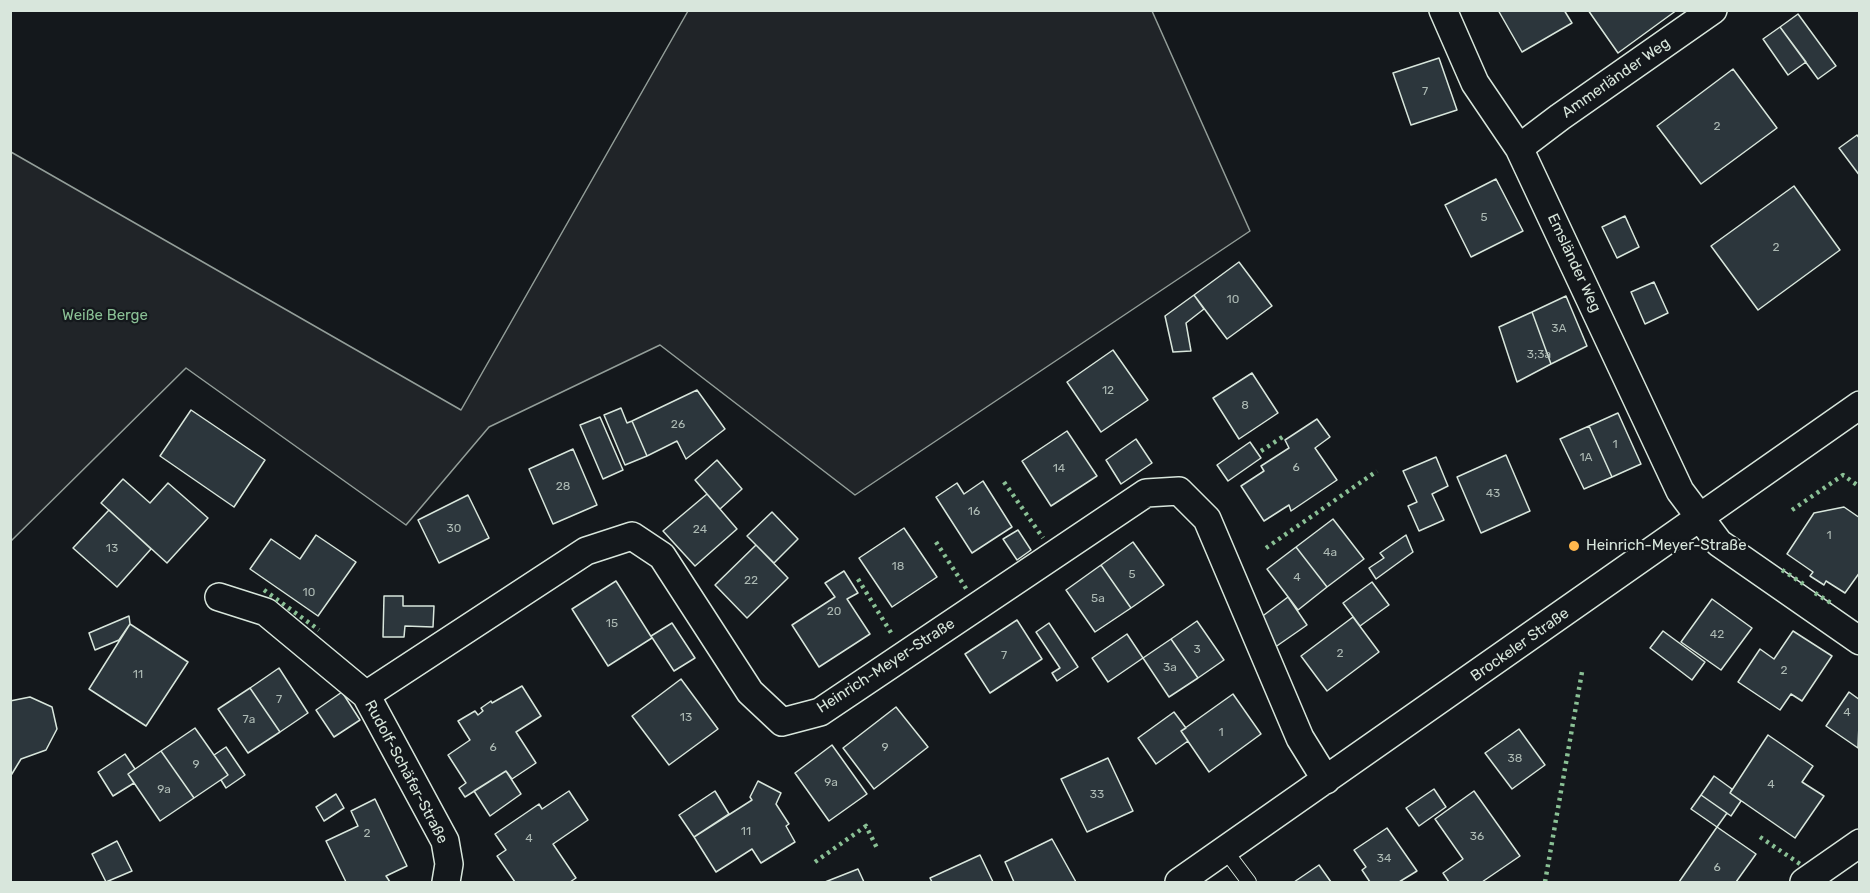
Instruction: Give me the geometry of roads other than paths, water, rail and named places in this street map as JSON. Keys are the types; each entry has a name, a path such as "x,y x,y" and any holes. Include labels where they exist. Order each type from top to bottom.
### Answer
{"street":[{"name":"Emsländer Weg","path":"1443,10 1475,83 1520,148 1680,491 1719,543 1860,641"},
{"name":"Ammerländer Weg","path":"1520,148 1560,117 1713,10"},
{"name":"Brockeler Straße","path":"1179,882 1860,405"},
{"name":"Heinrich-Meyer-Straße","path":"366,695 586,551 632,536 662,556 750,692 782,722 820,712 1146,493 1179,491 1207,519 1300,738 1326,780"},
{"name":"Rudolf-Schäfer-Straße","path":"219,597 266,612 366,695 445,841 449,864 446,882"},
{"path":"1804,882 1860,843"}],"lane":[{"path":"1225,850 1249,882"}],"place":[{"name":"Heinrich-Meyer-Straße","path":"1574,546"}],"park label":[{"name":"Weiße Berge","path":"105,316"}]}
